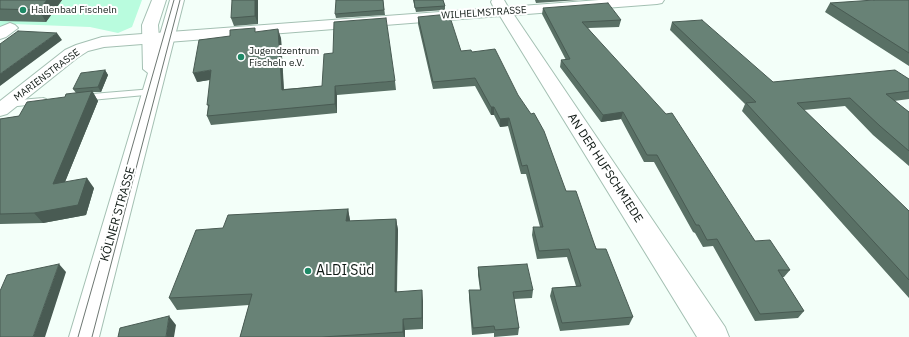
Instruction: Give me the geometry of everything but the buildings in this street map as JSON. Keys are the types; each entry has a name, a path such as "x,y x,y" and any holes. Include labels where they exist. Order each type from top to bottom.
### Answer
{"street":[{"name":"KÖLNER STRASSE","path":"153,91 150,25 159,0"},
{"name":"KÖLNER STRASSE","path":"84,337 177,0"},
{"name":"WILHELMSTRASSE","path":"167,36 500,6 657,0"},
{"name":"AN DER HUFSCHMIEDE","path":"500,6 714,337"},
{"name":"MARIENSTRASSE","path":"4,107 71,54 82,48 102,42 167,36"}],"lane":[{"path":"71,99 153,91"},
{"path":"4,107 55,100"}],"green space":[{"path":"0,0 142,0 132,27 118,33 90,27 13,24 0,31"}],"tram line":[{"path":"78,337 174,0"},
{"path":"92,337 180,0"}],"place":[{"name":"Hallenbad Fischeln","path":"23,10"},
{"name":"Jugendzentrum Fischeln e.V.","path":"241,57"},
{"name":"ALDI Süd","path":"308,271"}]}
